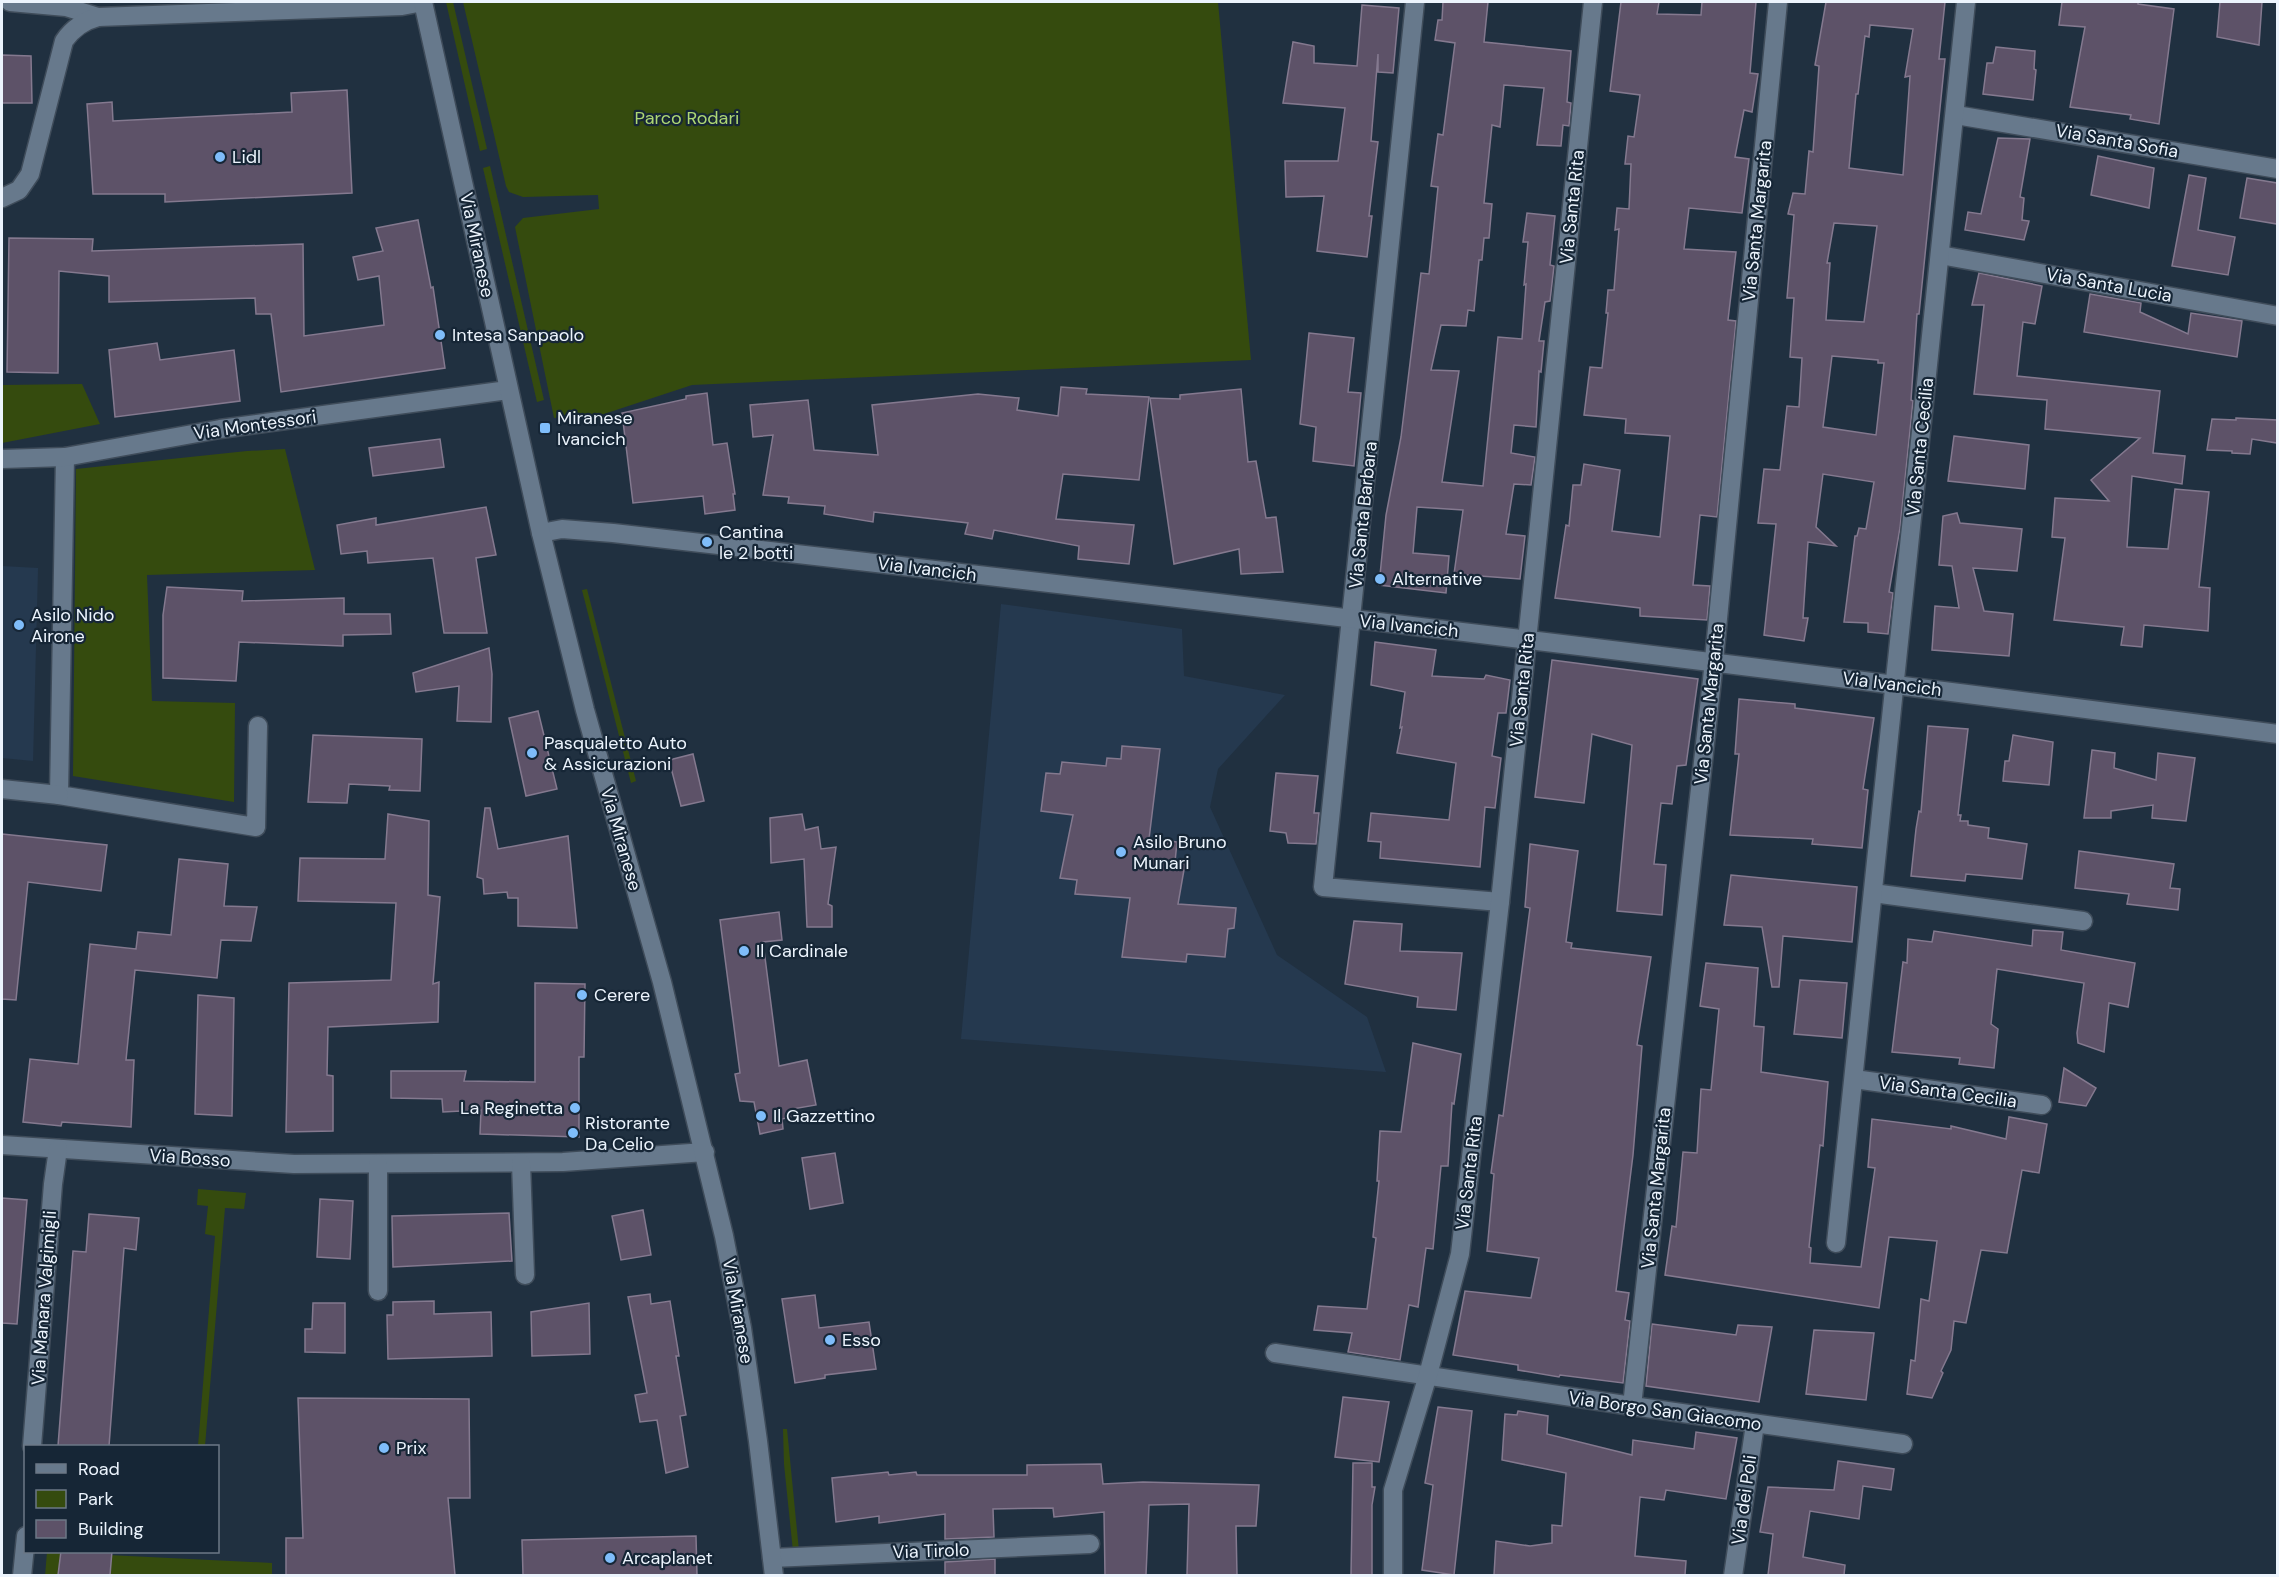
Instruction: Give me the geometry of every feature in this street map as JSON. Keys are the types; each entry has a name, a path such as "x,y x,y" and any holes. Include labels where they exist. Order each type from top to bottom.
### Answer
{"street":[{"path":"9,2 66,7 98,17"},
{"path":"2,198 19,190 30,174 64,41 84,21 98,17 402,6 423,2"},
{"name":"Via Miranese","path":"423,2 541,533 585,710 662,982 724,1236 742,1328 773,1567"},
{"name":"Via Santa Barbara","path":"1415,2 1323,887 1500,902"},
{"name":"Via Santa Rita","path":"1428,1375 1460,1254 1528,639 1593,2"},
{"name":"Via Santa Margarita","path":"1632,1406 1714,662 1778,2"},
{"name":"Via Santa Cecilia","path":"1836,1243 1956,115 1966,2"},
{"name":"Via Santa Sofia","path":"1956,115 2277,169"},
{"name":"Via Santa Lucia","path":"1940,255 2277,316"},
{"name":"Via Montessori","path":"2,459 65,457 220,429 508,390"},
{"path":"59,795 65,457"},
{"name":"Via Ivancich","path":"541,533 571,529 613,533 1528,639 2277,734"},
{"path":"2,789 59,795 256,827 258,726"},
{"path":"1874,892 2083,921"},
{"name":"Via Santa Cecilia","path":"1854,1079 2042,1106"},
{"name":"Via Bosso","path":"2,1145 276,1163 574,1162 705,1152"},
{"name":"Via Manara Valgimigli","path":"32,1445 53,1184 58,1149"},
{"path":"521,1163 525,1275"},
{"path":"378,1164 378,1291"},
{"name":"Via Borgo San Giacomo","path":"1275,1353 1903,1444"},
{"path":"1393,1575 1393,1490 1428,1375"},
{"name":"Via dei Poli","path":"1733,1575 1755,1424"},
{"name":"Via Tirolo","path":"773,1567 1090,1545"},
{"path":"22,1575 24,1553"}],"shaded area":[{"name":"Asilo Nido Airone","path":"2,566 38,568 33,761 2,758"},
{"path":"1001,604 1182,629 1184,676 1285,695 1218,769 1210,807 1277,955 1367,1017 1386,1072 961,1039"}],"green space":[{"path":"446,2 453,2 487,149 480,151"},
{"name":"Parco Rodari","path":"463,2 1218,2 1251,360 692,385 604,414 554,418 515,227 523,218 599,209 598,195 523,197 509,192"},
{"path":"490,166 544,400 537,402 483,168"},
{"path":"82,384 100,424 2,443 2,385"},
{"path":"285,449 315,570 147,575 152,701 235,703 234,802 73,776 76,469"},
{"path":"587,589 636,781 631,783 582,590"},
{"path":"198,1189 246,1193 244,1209 225,1208 205,1445 198,1445 215,1236 205,1234 208,1206 197,1205"},
{"path":"783,1429 787,1429 799,1551 793,1551 784,1464"},
{"path":"47,1553 272,1563 272,1575 93,1576 59,1569 58,1575 45,1576"}],"building":[{"path":"1443,2 1488,2 1484,42 1571,51 1567,102 1571,103 1569,126 1563,125 1561,146 1537,145 1544,88 1504,85 1500,127 1492,125 1484,203 1492,204 1489,238 1484,238 1482,260 1479,260 1474,311 1468,310 1466,326 1441,325 1431,370 1459,371 1442,482 1483,486 1498,337 1522,339 1528,242 1523,242 1527,213 1555,216 1550,265 1554,266 1550,301 1545,302 1539,341 1544,341 1541,372 1539,371 1536,427 1514,425 1511,453 1535,457 1531,485 1514,484 1506,534 1525,536 1520,579 1454,574 1463,510 1417,507 1413,553 1449,556 1446,593 1379,585 1386,515 1401,437 1421,273 1429,274 1438,187 1431,186 1438,134 1443,135 1455,43 1435,40 1438,20 1442,20"},
{"path":"1621,2 1659,2 1657,14 1701,15 1702,2 1756,2 1750,73 1758,74 1752,112 1744,110 1735,157 1749,159 1742,213 1689,208 1684,249 1736,252 1728,320 1736,321 1717,517 1700,515 1693,585 1710,586 1707,620 1640,616 1640,608 1555,598 1566,525 1569,526 1573,485 1581,485 1584,464 1620,470 1612,531 1660,537 1670,436 1625,433 1626,419 1584,415 1590,367 1602,368 1608,290 1614,290 1619,229 1615,230 1617,208 1629,209 1631,164 1625,164 1628,136 1634,137 1640,95 1610,91"},
{"path":"1826,2 1945,2 1939,59 1945,59 1919,314 1917,314 1911,400 1913,401 1900,528 1889,592 1893,593 1888,634 1868,632 1868,623 1844,622 1855,536 1859,528 1866,529 1874,482 1823,474 1816,527 1836,546 1808,542 1803,618 1808,618 1804,641 1764,635 1776,524 1758,523 1764,469 1780,470 1787,406 1799,407 1802,358 1790,357 1794,298 1787,298 1794,215 1788,214 1793,193 1805,194 1809,151 1813,152 1819,66 1815,65","holes":["1870,25 1913,29 1905,77 1910,76 1903,175 1849,168 1856,94 1858,94 1865,36 1869,37","1834,223 1877,226 1864,322 1826,320 1830,263 1827,263","1832,356 1878,360 1878,363 1884,363 1876,435 1823,427"]},
{"path":"2062,2 2138,2 2138,4 2174,9 2159,124 2130,119 2131,115 2070,107 2085,27 2059,25"},
{"path":"2220,2 2262,2 2259,45 2217,37"},
{"path":"1362,5 1399,8 1393,73 1378,72 1378,54 1371,141 1378,142 1369,216 1372,216 1367,257 1317,251 1324,196 1286,197 1285,161 1338,161 1345,108 1283,103 1293,42 1314,46 1314,63 1357,66"},
{"path":"1996,47 2035,51 2033,100 1983,94 1987,63 1993,63"},
{"path":"2,55 31,56 32,103 2,103"},
{"name":"Lidl","path":"347,90 352,193 165,202 165,194 93,194 87,104 112,102 113,121 292,112 291,93"},
{"path":"1998,138 2030,139 2020,197 2024,198 2022,220 2029,221 2024,240 1965,230 1968,212 1981,214"},
{"path":"2098,156 2154,168 2149,208 2091,195"},
{"path":"2189,175 2206,178 2198,230 2235,237 2228,275 2172,266"},
{"path":"2247,178 2277,183 2277,224 2240,218"},
{"path":"418,220 431,288 433,287 445,368 281,392 271,314 256,314 255,298 109,302 109,276 59,271 58,373 7,372 9,238 93,239 92,251 303,244 304,336 384,325 379,276 358,280 353,257 383,251 376,228"},
{"path":"1979,273 2042,286 2035,324 2023,322 2017,376 2160,391 2153,453 2185,456 2182,484 2132,476 2127,547 2168,549 2175,489 2209,492 2199,587 2210,588 2208,631 2144,625 2142,647 2121,645 2124,627 2054,620 2065,538 2052,537 2055,498 2109,501 2091,480 2140,438 2045,429 2047,400 1974,394 1984,305 1972,305"},
{"path":"2090,294 2141,303 2140,312 2188,334 2191,313 2242,321 2237,357 2084,332"},
{"path":"1309,333 1354,338 1348,392 1361,393 1354,466 1313,461 1316,427 1300,424"},
{"path":"157,343 160,360 234,350 240,401 115,417 109,350"},
{"path":"1061,387 1087,389 1086,394 1149,397 1139,480 1063,474 1056,519 1134,525 1129,564 1078,559 1079,546 994,530 992,539 965,534 968,523 874,512 873,522 824,514 825,506 788,503 789,497 763,495 773,435 753,437 750,405 808,400 814,450 878,455 872,405 978,394 1019,398 1017,410 1058,416"},
{"path":"1241,389 1248,462 1256,461 1266,518 1276,517 1283,572 1241,574 1239,549 1174,564 1150,398 1180,399 1180,395"},
{"path":"707,393 713,445 727,443 735,494 733,494 735,510 705,514 703,496 633,503 622,413 686,399 686,396"},
{"path":"2236,418 2277,420 2277,443 2252,439 2250,454 2207,450 2212,419 2236,420"},
{"path":"1954,436 2029,445 2025,489 1948,481"},
{"path":"440,439 444,467 373,476 369,448"},
{"path":"486,507 496,555 476,558 487,633 444,633 433,558 368,563 367,551 341,554 337,525 376,518 376,525"},
{"path":"1957,513 1960,523 2022,529 2017,571 1973,568 1984,611 2013,614 2009,656 1932,650 1935,606 1959,608 1952,566 1939,565 1943,516"},
{"path":"167,587 243,591 242,601 344,598 344,614 390,614 391,634 343,635 343,646 239,642 236,681 163,678 163,615"},
{"path":"1375,642 1436,650 1432,676 1484,679 1486,675 1510,680 1506,713 1498,713 1492,756 1501,758 1495,808 1485,807 1480,867 1380,858 1381,842 1368,841 1371,813 1449,820 1456,763 1397,753 1405,692 1371,685"},
{"path":"489,648 492,674 491,722 457,721 459,686 416,692 413,673"},
{"path":"1552,660 1698,679 1686,765 1677,766 1672,804 1661,803 1654,864 1666,865 1662,915 1617,911 1632,745 1592,734 1584,803 1535,797"},
{"path":"1739,699 1795,704 1795,708 1874,718 1863,789 1868,790 1862,848 1812,844 1813,839 1730,835 1739,754 1735,754"},
{"name":"Pasqualetto Auto & Assicurazioni","path":"538,711 557,789 526,796 509,718"},
{"path":"1928,726 1968,729 1958,815 1961,815 1960,821 1968,821 1968,825 1989,828 1988,838 2027,844 2022,879 1966,874 1965,881 1911,876 1916,829 1919,811 1921,812"},
{"path":"313,735 422,739 420,791 389,790 390,786 349,784 347,803 308,802"},
{"path":"2013,735 2053,742 2049,785 2003,781 2005,761 2009,761"},
{"name":"Asilo Bruno Munari","path":"1122,746 1160,749 1149,839 1177,842 1175,862 1185,864 1178,904 1236,908 1234,928 1228,929 1225,957 1187,954 1186,962 1122,957 1130,898 1075,894 1077,880 1060,878 1073,815 1041,811 1046,773 1060,774 1062,762 1106,766 1107,758 1121,759"},
{"path":"2092,750 2115,753 2114,768 2156,780 2158,753 2195,758 2186,821 2152,818 2153,805 2111,811 2111,818 2084,818"},
{"path":"693,754 704,801 681,806 669,760"},
{"path":"1276,773 1318,776 1314,813 1319,813 1316,844 1288,843 1286,833 1270,831"},
{"path":"485,808 490,808 498,849 568,836 577,928 518,926 518,898 508,898 507,892 484,894 483,879 477,877"},
{"path":"388,814 429,821 428,895 440,897 433,984 439,982 438,1022 328,1027 327,1075 333,1076 333,1131 286,1132 289,983 391,980 396,903 298,901 300,858 385,859"},
{"path":"802,814 805,830 818,827 821,849 836,847 828,904 832,906 832,927 807,927 804,859 771,863 770,818"},
{"path":"2,834 107,845 101,891 28,882 16,1000 2,999"},
{"path":"1530,844 1578,851 1566,942 1572,943 1571,948 1651,957 1637,1045 1642,1046 1633,1155 1616,1291 1629,1293 1625,1320 1630,1321 1623,1383 1560,1375 1559,1377 1518,1370 1518,1365 1453,1355 1465,1291 1531,1298 1539,1258 1487,1251 1494,1174 1491,1173 1499,1115 1503,1116 1530,908 1525,907"},
{"path":"2079,851 2174,864 2170,888 2180,889 2178,910 2127,904 2129,894 2075,888"},
{"path":"179,859 228,864 224,906 257,907 251,941 221,940 217,978 135,970 126,1060 134,1060 131,1127 62,1122 61,1126 23,1122 30,1059 78,1064 90,944 136,949 138,932 171,935"},
{"path":"1731,875 1857,887 1852,942 1783,936 1779,987 1772,987 1762,927 1724,925"},
{"path":"779,912 782,940 763,942 779,1066 807,1060 816,1105 792,1109 794,1116 782,1119 783,1129 760,1134 754,1102 740,1101 735,1074 740,1073 720,920"},
{"path":"1354,921 1402,924 1400,951 1462,953 1456,1010 1417,1007 1418,997 1345,984"},
{"path":"2033,930 2063,932 2061,950 2135,963 2128,1007 2109,1003 2104,1052 2078,1043 2077,1033 2084,983 1997,969 1991,1024 1998,1029 1994,1068 1959,1064 1960,1058 1892,1052 1903,962 1907,963 1908,939 1932,942 1934,931 2032,946"},
{"path":"1706,963 1758,968 1754,1026 1764,1027 1761,1072 1828,1082 1823,1146 1820,1145 1809,1247 1811,1248 1810,1263 1861,1267 1875,1168 1868,1167 1872,1119 1951,1129 1951,1126 2006,1139 2009,1117 2047,1124 2039,1173 2022,1170 2007,1253 1981,1250 1966,1323 1954,1321 1951,1350 1932,1398 1907,1394 1911,1360 1915,1361 1921,1299 1929,1301 1937,1241 1889,1237 1879,1308 1665,1275 1672,1226 1676,1227 1683,1152 1697,1153 1701,1089 1711,1090 1719,1009 1700,1006"},
{"path":"1800,980 1847,983 1842,1038 1794,1034"},
{"path":"535,983 585,984 584,1057 579,1057 579,1137 480,1134 481,1110 443,1112 442,1099 391,1098 391,1071 466,1071 464,1081 535,1082"},
{"path":"198,995 234,998 232,1116 195,1114"},
{"path":"1413,1043 1461,1054 1454,1104 1452,1103 1448,1166 1441,1166 1433,1249 1426,1248 1418,1307 1409,1305 1400,1360 1348,1352 1352,1333 1314,1330 1318,1306 1367,1309 1376,1238 1373,1237 1379,1181 1377,1181 1380,1131 1401,1132"},
{"path":"2064,1068 2096,1088 2086,1106 2059,1102"},
{"path":"835,1153 843,1203 810,1209 802,1158"},
{"path":"2,1198 27,1200 17,1324 2,1323"},
{"path":"320,1199 353,1201 350,1259 317,1257"},
{"path":"643,1210 651,1255 621,1260 612,1216"},
{"path":"509,1213 512,1261 393,1267 392,1216"},
{"path":"89,1214 139,1218 136,1250 124,1248 109,1445 58,1445 73,1251 86,1252"},
{"path":"650,1294 651,1304 670,1301 686,1415 680,1416 688,1467 666,1473 657,1420 640,1422 635,1395 647,1393 628,1297"},
{"path":"815,1295 819,1328 869,1322 876,1369 825,1375 825,1378 795,1383 782,1299"},
{"path":"434,1301 434,1314 491,1312 492,1356 388,1359 387,1315 393,1315 393,1302"},
{"path":"313,1303 345,1303 345,1353 305,1352 305,1329 312,1329"},
{"path":"589,1303 590,1354 532,1356 531,1312"},
{"path":"1652,1324 1736,1335 1738,1325 1772,1327 1759,1402 1646,1386"},
{"path":"1814,1330 1874,1333 1866,1400 1806,1394"},
{"path":"1343,1397 1389,1402 1379,1462 1335,1457"},
{"path":"298,1398 469,1399 470,1498 448,1498 455,1575 286,1575 286,1538 303,1538"},
{"path":"1438,1407 1472,1411 1454,1575 1422,1570 1433,1485 1425,1483"},
{"path":"1518,1411 1548,1416 1547,1434 1632,1455 1633,1440 1694,1449 1696,1432 1737,1438 1726,1499 1666,1490 1664,1500 1640,1497 1635,1556 1686,1561 1685,1575 1494,1575 1496,1541 1530,1546 1552,1543 1552,1525 1562,1526 1566,1473 1502,1460 1505,1414 1517,1415"},
{"path":"1838,1461 1894,1469 1891,1490 1863,1486 1859,1519 1810,1511 1803,1557 1845,1565 1844,1575 1768,1575 1773,1534 1760,1532 1768,1487 1834,1490"},
{"path":"1353,1463 1372,1463 1372,1487 1375,1487 1372,1505 1372,1575 1351,1575"},
{"path":"1101,1464 1103,1484 1143,1482 1259,1485 1256,1526 1236,1526 1237,1575 1187,1575 1189,1504 1149,1505 1146,1575 1105,1575 1104,1512 1054,1517 1053,1508 993,1509 994,1537 945,1539 945,1514 879,1523 879,1516 836,1522 832,1478 888,1472 889,1475 916,1472 917,1475 1027,1475 1027,1465"},
{"name":"Arcaplanet","path":"696,1536 697,1575 523,1575 522,1540"},
{"path":"61,1553 112,1553 110,1575 58,1575"},
{"path":"995,1559 995,1575 945,1575 945,1562"}],"place":[{"name":"Lidl","path":"220,157"},
{"name":"Intesa Sanpaolo","path":"440,335"},
{"name":"Miranese Ivancich","path":"545,428"},
{"name":"Cantina le 2 botti","path":"707,542"},
{"name":"Alternative","path":"1380,579"},
{"name":"Asilo Nido Airone","path":"19,625"},
{"name":"Pasqualetto Auto & Assicurazioni","path":"532,753"},
{"name":"Asilo Bruno Munari","path":"1121,852"},
{"name":"Il Cardinale","path":"744,951"},
{"name":"Cerere","path":"582,995"},
{"name":"La Reginetta","path":"575,1108"},
{"name":"Il Gazzettino","path":"761,1116"},
{"name":"Ristorante Da Celio","path":"573,1133"},
{"name":"Esso","path":"830,1340"},
{"name":"Prix","path":"384,1448"},
{"name":"Arcaplanet","path":"610,1558"}]}
